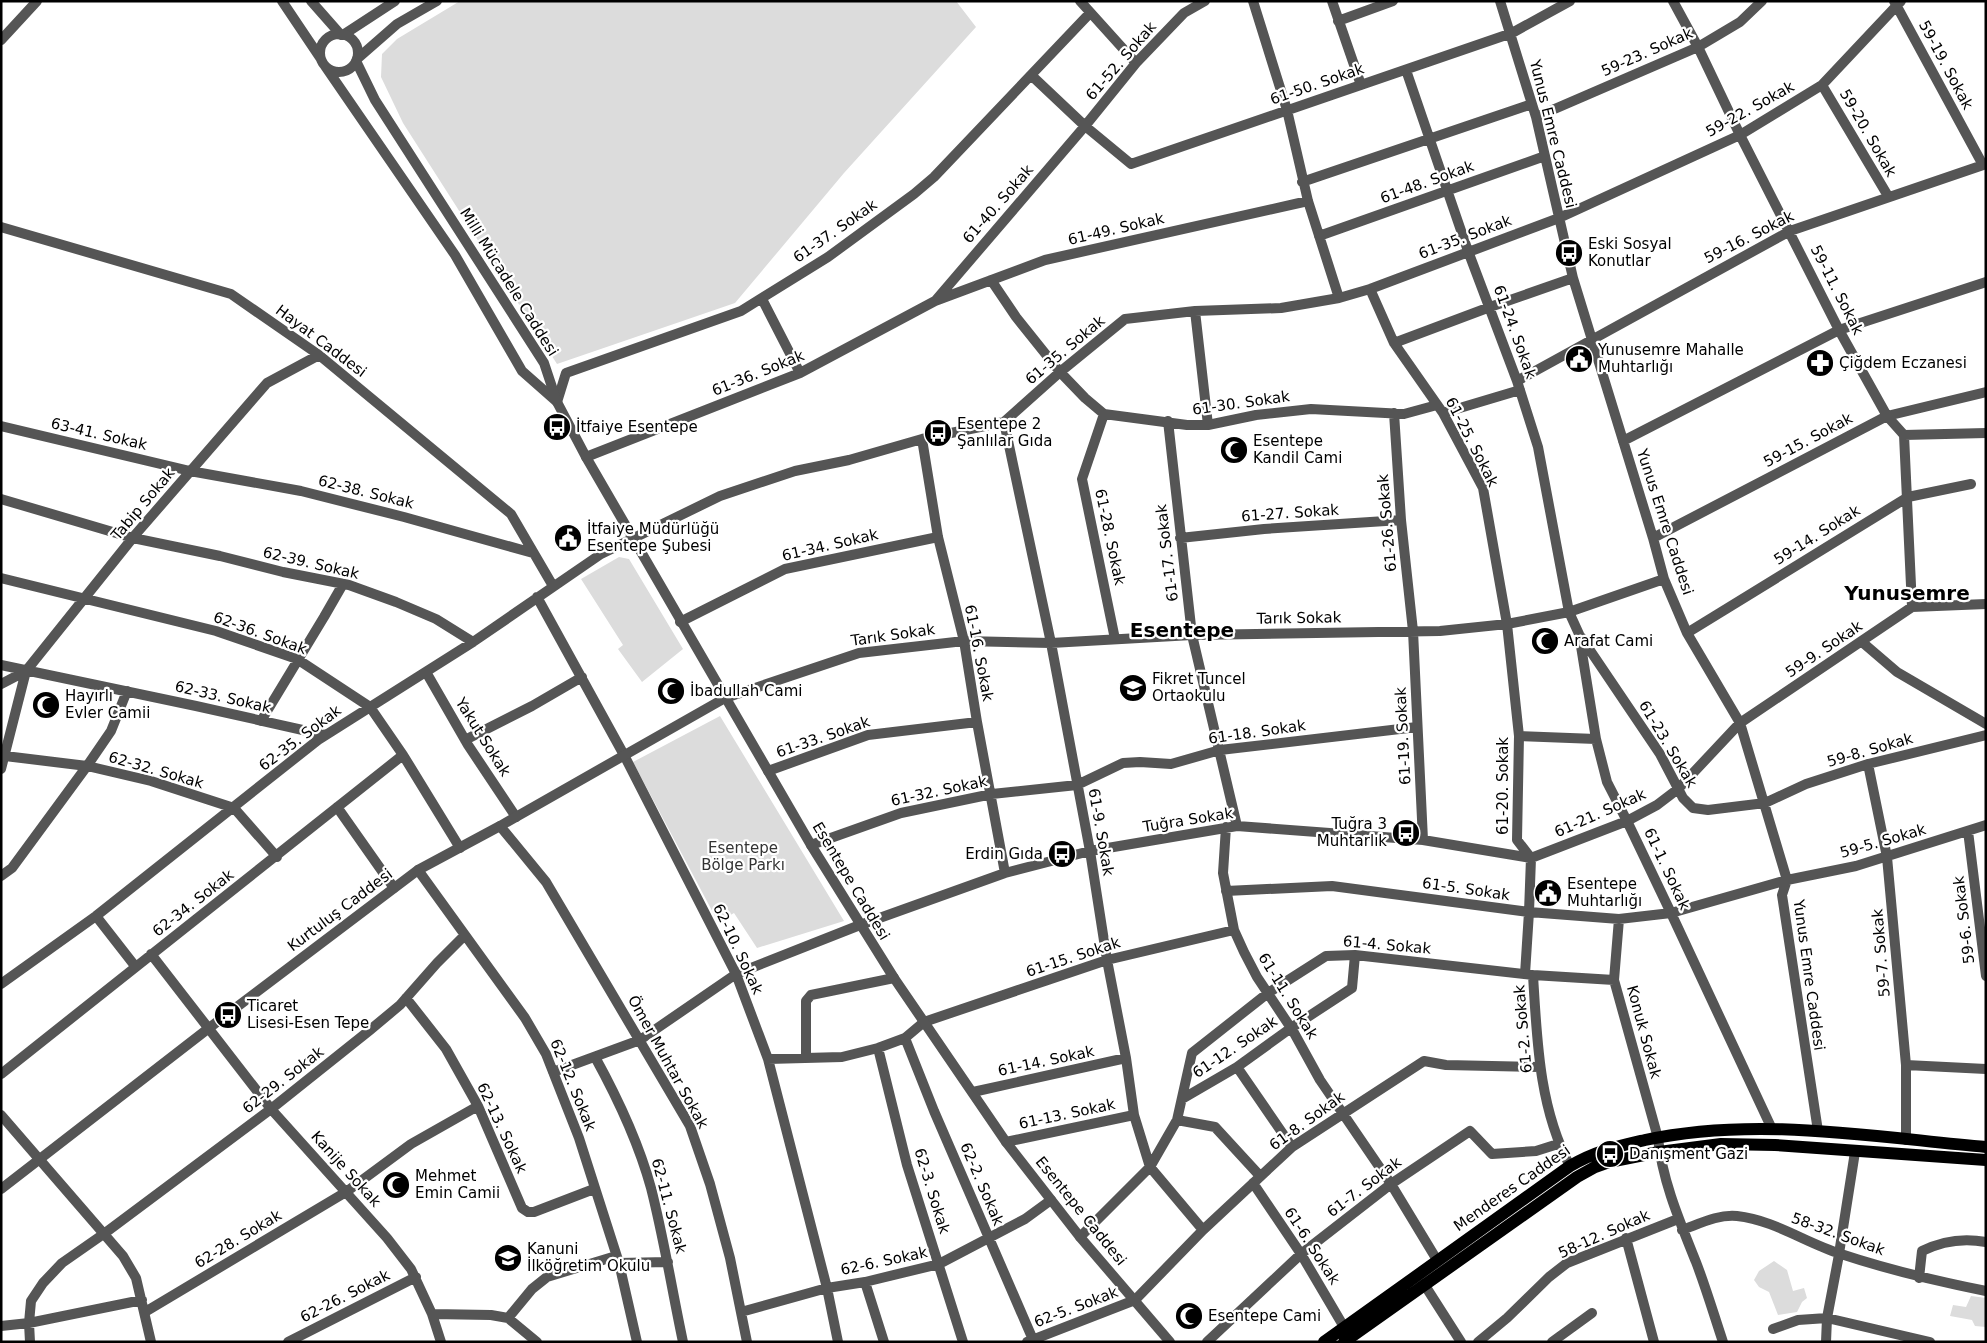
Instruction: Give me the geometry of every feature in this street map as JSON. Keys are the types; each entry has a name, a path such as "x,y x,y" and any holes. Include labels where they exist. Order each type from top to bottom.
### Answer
{"main road":[{"name":"Menderes Caddesi","path":"1324,1342 1570,1166 1591,1154 1606,1149 1658,1138 1718,1129 1772,1129 1818,1132 1986,1147"},
{"name":"Menderes Caddesi","path":"1344,1342 1577,1177 1609,1162 1659,1152 1721,1144 1775,1145 1986,1160"}],"street":[{"path":"1,40 37,1"},
{"path":"282,1 455,255 522,371 557,402"},
{"path":"311,1 342,35"},
{"path":"342,35 395,1"},
{"path":"356,60 356,45 348,37 342,35 332,36 324,42 320,52 324,63 334,71 344,72 353,66 356,60 397,24 437,1"},
{"path":"1080,1 1136,63"},
{"name":"61-52. Sokak","path":"1085,126 1136,63 1184,13 1205,1"},
{"path":"1253,1 1287,110 1302,182 1339,298"},
{"path":"1332,1 1361,85"},
{"path":"1338,20 1393,1"},
{"name":"Yunus Emre Caddesi","path":"1500,1 1512,33 1536,117 1573,278 1664,579 1687,633 1740,723 1788,880 1782,895 1818,1132"},
{"path":"1512,33 1570,1"},
{"name":"59-11. Sokak","path":"1672,1 1698,47 1740,135 1839,330 1887,416 1904,435"},
{"name":"59-23. Sokak","path":"1536,117 1698,47 1740,22 1762,1"},
{"name":"59-22. Sokak","path":"1559,218 1740,135 1822,85 1898,3"},
{"name":"59-19. Sokak","path":"1898,3 1984,164"},
{"name":"61-37. Sokak","path":"557,402 566,373 741,311 828,257 914,194 958,154 1090,13"},
{"name":"61-50. Sokak","path":"1085,126 1131,164 1512,33"},
{"name":"Milli Mücadele Caddesi","path":"356,60 375,100 544,363 557,402"},
{"name":"61-24. Sokak","path":"1406,70 1538,447 1569,612"},
{"path":"1031,75 1085,126"},
{"name":"59-20. Sokak","path":"1822,85 1888,196"},
{"path":"1302,182 1532,104"},
{"name":"61-40. Sokak","path":"935,301 1085,126"},
{"name":"61-48. Sokak","path":"1319,236 1545,156"},
{"name":"59-16. Sokak","path":"1591,338 1790,231 1984,164"},
{"name":"61-49. Sokak","path":"935,301 1045,260 1308,201"},
{"name":"61-35. Sokak","path":"1004,422 1060,372 1125,319 1195,311 1281,308 1339,298 1370,289 1559,218"},
{"name":"Hayat Caddesi","path":"1,227 231,294 319,355 511,514 553,586"},
{"path":"1394,343 1573,278"},
{"path":"991,280 1016,317 1060,372 1085,398 1104,414"},
{"path":"1623,441 1839,330 1986,282"},
{"name":"61-25. Sokak","path":"1370,289 1394,343 1440,409 1483,488 1507,624"},
{"path":"762,299 800,374"},
{"name":"61-36. Sokak","path":"586,456 800,374 935,301"},
{"path":"1195,311 1208,425"},
{"name":"61-30. Sokak","path":"1104,414 1187,425 1208,425 1256,415 1311,409 1404,414 1440,409 1518,386 1591,338"},
{"name":"Tabip Sokak","path":"1,684 26,670 133,538 267,383 319,355"},
{"name":"59-15. Sokak","path":"1653,538 1887,416 1986,392"},
{"name":"Esentepe Caddesi","path":"557,402 680,622 811,845 894,978 1006,1142 1080,1237 1136,1300 1170,1342"},
{"name":"61-26. Sokak","path":"1394,413 1412,631"},
{"name":"61-28. Sokak","path":"1104,414 1082,479 1115,638"},
{"name":"61-17. Sokak","path":"1168,421 1192,635 1237,826"},
{"path":"632,539 720,496 753,484 795,471 849,460 922,439 1004,422"},
{"name":"61-9. Sokak","path":"1004,422 1051,643 1090,851 1134,1115 1150,1167 1203,1230"},
{"name":"63-41. Sokak","path":"1,426 190,471"},
{"path":"1986,433 1904,435 1912,606 1986,604"},
{"name":"61-16. Sokak","path":"922,439 938,537 964,640 1005,873"},
{"name":"62-38. Sokak","path":"190,471 301,491 533,553"},
{"name":"59-14. Sokak","path":"1687,633 1908,497 1971,484"},
{"name":"62-39. Sokak","path":"1,499 133,538 343,584 396,602 436,619 473,642"},
{"name":"61-27. Sokak","path":"1180,538 1264,529 1402,520"},
{"name":"61-34. Sokak","path":"680,622 785,569 938,537"},
{"name":"62-35. Sokak","path":"1,984 96,916 325,735 473,642 601,554 632,539"},
{"name":"62-36. Sokak","path":"1,578 216,632 297,660 370,707 403,755 460,848"},
{"name":"Tarık Sokak","path":"725,698 859,653 964,640 1051,643 1192,635 1440,631 1507,624 1569,612 1664,579"},
{"path":"261,721 343,584"},
{"name":"62-10. Sokak","path":"537,597 624,755 736,974 768,1059 827,1288 838,1342"},
{"name":"59-9. Sokak","path":"1740,723 1862,642 1912,606"},
{"name":"61-1. Sokak","path":"1569,612 1579,634 1596,739 1607,782 1671,913 1772,1129"},
{"name":"61-20. Sokak","path":"1507,624 1519,736 1517,840 1531,858"},
{"name":"61-19. Sokak","path":"1412,631 1423,840"},
{"name":"61-23. Sokak","path":"1579,634 1660,754 1683,798 1693,808 1708,810 1765,803"},
{"path":"1862,642 1897,672 1986,724"},
{"name":"62-33. Sokak","path":"1,665 325,735"},
{"path":"1,769 26,670"},
{"name":"Yakut Sokak","path":"426,672 465,740 516,817"},
{"path":"465,740 532,706 582,677"},
{"path":"1,876 12,868 87,766 110,731 127,692"},
{"name":"Kurtuluş Caddesi","path":"1,1189 418,870 500,826 725,698"},
{"name":"61-33. Sokak","path":"768,771 868,735 977,722"},
{"name":"61-21. Sokak","path":"1531,858 1627,821 1657,804 1678,789 1740,723"},
{"name":"61-18. Sokak","path":"1077,785 1123,763 1171,764 1220,750 1417,727"},
{"name":"59-8. Sokak","path":"1765,803 1806,784 1868,764 1986,735"},
{"path":"1519,736 1596,739"},
{"name":"62-34. Sokak","path":"1,1074 403,755"},
{"name":"62-32. Sokak","path":"5,756 87,766 151,781 234,808"},
{"name":"59-7. Sokak","path":"1868,764 1887,857 1906,1065 1906,1140"},
{"name":"61-32. Sokak","path":"811,845 901,813 992,794 1077,785"},
{"path":"337,807 394,888"},
{"path":"234,808 276,857"},
{"name":"59-5. Sokak","path":"1788,880 1856,866 1986,825"},
{"name":"Ömer Muhtar Sokak","path":"500,826 546,882 690,1126 710,1184 730,1258 747,1342"},
{"name":"Tuğra Sokak","path":"553,1072 640,1040 736,974 860,925 1005,873 1090,851 1237,826 1423,840 1531,858"},
{"name":"61-11. Sokak","path":"1226,827 1223,873 1234,930 1257,977 1291,1028 1342,1114 1391,1184 1437,1260"},
{"name":"59-6. Sokak","path":"1968,831 1982,911 1986,976"},
{"path":"1529,974 1531,858"},
{"name":"62-12. Sokak","path":"418,870 526,1018 546,1054 579,1138 617,1260 637,1342"},
{"name":"61-5. Sokak","path":"1226,891 1332,886 1529,912 1619,919 1671,913 1788,880"},
{"path":"96,916 135,966"},
{"name":"Konuk Sokak","path":"1619,919 1614,980 1658,1138 1659,1152 1678,1219 1705,1288 1723,1342"},
{"name":"61-15. Sokak","path":"924,1022 1107,960 1234,930"},
{"name":"62-29. Sokak","path":"30,1342 31,1302 43,1283 62,1263 271,1109 370,1030 406,998 465,935"},
{"name":"Kanije Sokak","path":"151,954 271,1109 387,1238 411,1269 432,1314 441,1342"},
{"name":"61-4. Sokak","path":"1080,1237 1150,1167 1177,1120 1192,1053 1268,993 1326,956 1355,955 1529,974 1614,980"},
{"name":"61-12. Sokak","path":"1182,1099 1237,1067 1291,1028 1352,988 1355,955"},
{"name":"61-2. Sokak","path":"1529,974 1540,1067 1558,1144 1570,1166"},
{"path":"806,1057 806,1001 810,995 894,978"},
{"name":"62-13. Sokak","path":"406,998 446,1049 478,1106 522,1208 525,1211 534,1212 594,1189"},
{"path":"768,1059 842,1058 905,1038 924,1022"},
{"name":"62-2. Sokak","path":"905,1038 1031,1341"},
{"name":"62-3. Sokak","path":"878,1048 907,1165 963,1342"},
{"name":"62-11. Sokak","path":"595,1057 613,1089 650,1186 668,1262 682,1342"},
{"name":"61-14. Sokak","path":"973,1092 1126,1058"},
{"name":"61-8. Sokak","path":"1136,1300 1203,1230 1292,1147 1424,1061 1446,1065 1540,1067"},
{"path":"1906,1065 1986,1069"},
{"path":"1237,1067 1292,1147"},
{"name":"62-28. Sokak","path":"144,1312 346,1192 411,1144 478,1106"},
{"path":"1,1115 123,1256 136,1278 151,1342"},
{"name":"61-13. Sokak","path":"1006,1142 1134,1115"},
{"name":"61-6. Sokak","path":"1177,1120 1215,1128 1256,1179 1344,1327"},
{"name":"61-7. Sokak","path":"1207,1342 1300,1254 1391,1184 1470,1131 1492,1154 1536,1151 1558,1144"},
{"path":"1826,1342 1827,1318 1855,1152"},
{"name":"62-6. Sokak","path":"741,1312 827,1288 864,1282 939,1264 1025,1219 1051,1200"},
{"name":"58-32. Sokak","path":"1682,1230 1711,1219 1735,1216 1755,1219 1839,1254 1920,1278 1986,1291"},
{"name":"58-12. Sokak","path":"1478,1342 1567,1263 1678,1219"},
{"path":"1626,1238 1654,1342"},
{"path":"1920,1278 1922,1251 1938,1243 1977,1240 1986,1242"},
{"path":"508,1318 532,1289 547,1277 617,1260 668,1262"},
{"name":"62-26. Sokak","path":"288,1342 416,1277"},
{"path":"864,1282 884,1342"},
{"path":"1424,1284 1461,1342"},
{"path":"1,1326 29,1323 142,1300"},
{"name":"62-5. Sokak","path":"1031,1341 1136,1300"},
{"path":"1552,1342 1592,1313"},
{"path":"432,1314 491,1315 508,1318 536,1341"},
{"path":"1773,1329 1798,1320 1827,1318 1930,1342"}],"green space":[{"path":"460,1 956,1 976,27 844,173 735,303 557,364 403,123 381,77 382,54 397,39"},
{"path":"619,557 629,559 683,649 642,682 618,649 623,645 581,579"},
{"name":"Esentepe Bölge Parkı","path":"720,716 844,921 757,948 734,913 718,922 633,762"},
{"path":"1774,1261 1787,1270 1793,1291 1804,1288 1807,1298 1802,1302 1797,1312 1778,1315 1769,1292 1759,1287 1754,1280 1759,1271"},
{"path":"1971,1296 1986,1298 1986,1327 1975,1326 1972,1320 1950,1316 1953,1305 1966,1307"}],"place":[{"name":"Eski Sosyal Konutlar","path":"1569,253"},
{"name":"Yunusemre Mahalle Muhtarlığı","path":"1579,359"},
{"name":"Çiğdem Eczanesi","path":"1820,363"},
{"name":"İtfaiye Esentepe","path":"557,427"},
{"name":"Esentepe 2 Şanlılar Gıda","path":"938,433"},
{"name":"Esentepe Kandil Cami","path":"1234,450"},
{"name":"İtfaiye Müdürlüğü Esentepe Şubesi","path":"568,538"},
{"name":"Arafat Cami","path":"1545,641"},
{"name":"Fikret Tuncel Ortaokulu","path":"1133,688"},
{"name":"İbadullah Cami","path":"671,691"},
{"name":"Hayırlı Evler Camii","path":"46,705"},
{"name":"Tuğra 3 Muhtarlık","path":"1406,833"},
{"name":"Erdin Gıda","path":"1062,854"},
{"name":"Esentepe Muhtarlığı","path":"1548,893"},
{"name":"Ticaret Lisesi-Esen Tepe","path":"228,1015"},
{"name":"Danışment Gazi","path":"1610,1154"},
{"name":"Mehmet Emin Camii","path":"396,1185"},
{"name":"Kanuni İlköğretim Okulu","path":"508,1258"},
{"name":"Esentepe Cami","path":"1189,1316"}],"district":[{"name":"Yunusemre","path":"1907,593"},
{"name":"Esentepe","path":"1182,630"}]}
